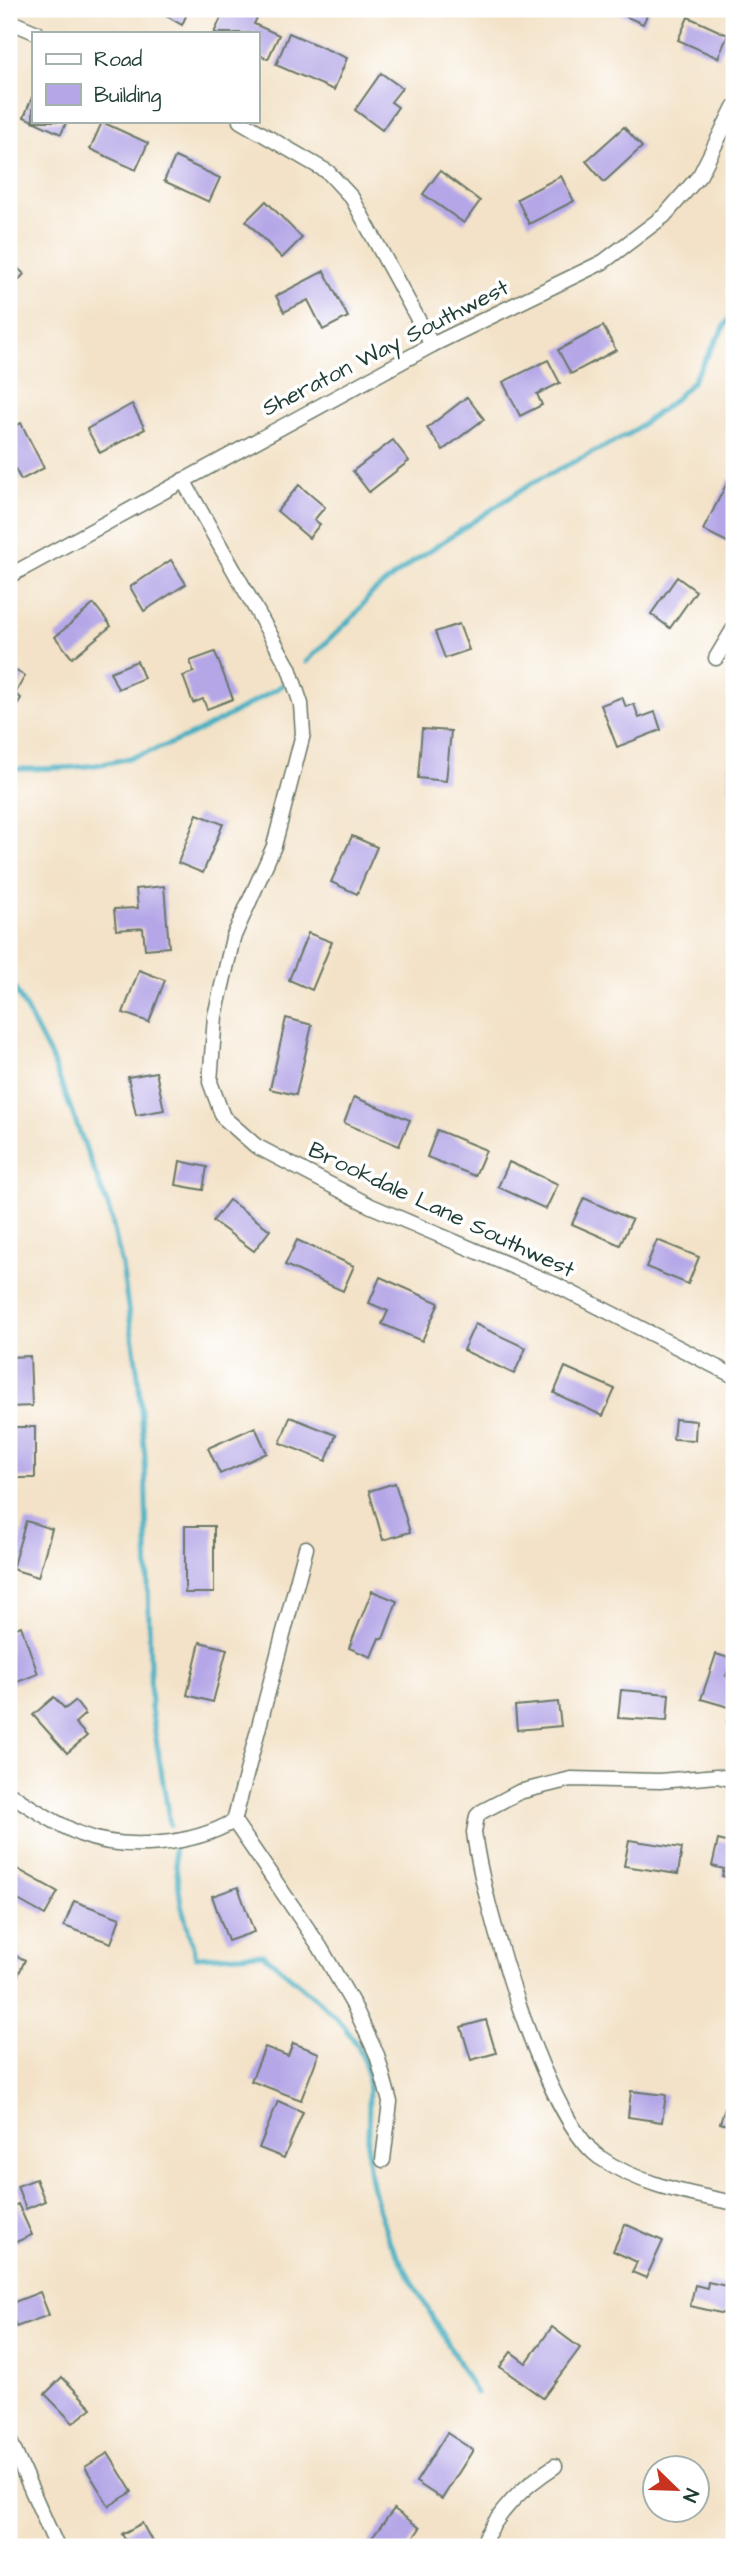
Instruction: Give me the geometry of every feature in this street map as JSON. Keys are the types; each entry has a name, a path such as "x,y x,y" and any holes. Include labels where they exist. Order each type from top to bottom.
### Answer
{"street":[{"path":"9,21 35,32"},
{"name":"Sheraton Way Southwest","path":"9,576 432,345 603,262 664,216 700,175 734,107"},
{"path":"242,122 328,172 352,198 432,345"},
{"name":"Brookdale Lane Southwest","path":"183,480 289,668 302,716 303,733 274,846 233,939 215,1016 210,1082 223,1117 256,1146 371,1206 556,1285 734,1376"},
{"path":"716,658 734,628"},
{"path":"9,1793 37,1812 82,1835 111,1841 135,1843 179,1839 208,1834 234,1821 306,1548"},
{"path":"734,1780 717,1776 660,1781 571,1779 519,1792 481,1812 477,1816 474,1832 497,1942 565,2118 597,2155 637,2179 734,2203"},
{"path":"234,1821 320,1947 354,2006 377,2055 390,2102 383,2160"},
{"path":"9,2439 57,2547"},
{"path":"481,2547 498,2515 512,2498 527,2484 555,2466"}],"building":[{"path":"155,9 189,9 182,25"},
{"path":"225,9 241,16 244,9 258,16 254,24 279,35 268,59 259,55 259,32 214,32"},
{"path":"609,9 650,9 643,24"},
{"path":"688,17 728,35 718,58 678,40"},
{"path":"289,33 347,58 334,90 276,65"},
{"path":"381,73 402,88 391,102 398,107 382,130 355,110"},
{"path":"32,97 32,121 24,117"},
{"path":"35,122 67,122 61,134"},
{"path":"102,122 148,143 136,170 90,149"},
{"path":"624,127 642,147 604,182 586,161"},
{"path":"175,157 220,178 209,202 164,181"},
{"path":"440,171 480,201 464,223 423,194"},
{"path":"561,176 574,201 529,224 517,199"},
{"path":"266,201 302,238 282,258 246,221"},
{"path":"9,260 24,274 9,291"},
{"path":"324,271 348,317 323,330 308,300 284,312 276,296"},
{"path":"603,326 616,350 571,374 558,350"},
{"path":"548,360 560,383 537,394 542,405 520,416 503,382"},
{"path":"467,397 484,419 443,450 427,428"},
{"path":"132,404 145,429 100,453 87,429"},
{"path":"21,423 44,468 21,480 9,457 9,429"},
{"path":"393,440 409,461 369,492 353,471"},
{"path":"729,479 734,481 734,531 729,543 703,530"},
{"path":"299,485 325,507 314,520 320,524 309,538 277,511"},
{"path":"171,560 186,584 144,611 130,587"},
{"path":"677,577 696,591 670,628 651,614"},
{"path":"94,604 111,626 72,658 55,637"},
{"path":"459,624 469,650 445,658 435,632"},
{"path":"215,652 233,699 207,709 203,699 193,703 183,676 194,672 190,661"},
{"path":"137,661 144,678 118,689 110,672"},
{"path":"9,667 25,676 15,694 21,698 9,720"},
{"path":"622,697 626,707 634,704 639,718 655,712 661,730 617,747 601,705"},
{"path":"422,729 451,731 446,781 418,778"},
{"path":"729,755 734,756 734,790 729,790"},
{"path":"197,814 223,824 203,873 178,863"},
{"path":"352,836 377,847 357,894 331,882"},
{"path":"164,886 169,947 145,949 143,928 116,930 114,909 138,908 136,889"},
{"path":"308,933 332,942 312,990 289,980"},
{"path":"139,970 165,980 149,1022 123,1013"},
{"path":"286,1018 312,1025 296,1095 270,1089"},
{"path":"156,1072 164,1110 136,1115 128,1077"},
{"path":"354,1097 410,1120 399,1146 344,1123"},
{"path":"437,1130 486,1150 475,1176 427,1157"},
{"path":"180,1161 207,1167 203,1190 176,1185"},
{"path":"509,1162 558,1184 546,1209 498,1187"},
{"path":"584,1198 632,1220 620,1245 572,1224"},
{"path":"229,1200 270,1230 254,1251 213,1221"},
{"path":"297,1240 354,1266 343,1291 285,1265"},
{"path":"657,1240 699,1257 688,1284 646,1267"},
{"path":"380,1277 439,1303 422,1341 382,1324 388,1311 369,1303"},
{"path":"475,1324 526,1348 514,1374 463,1350"},
{"path":"30,1356 32,1406 9,1407 9,1357"},
{"path":"565,1367 615,1389 603,1416 554,1393"},
{"path":"290,1417 336,1435 326,1461 280,1443"},
{"path":"675,1419 696,1421 695,1440 673,1439"},
{"path":"9,1427 35,1427 35,1478 9,1478"},
{"path":"255,1427 267,1453 220,1474 208,1448"},
{"path":"395,1483 410,1532 383,1540 369,1491"},
{"path":"26,1521 52,1529 38,1577 12,1569"},
{"path":"185,1526 214,1526 214,1593 185,1593"},
{"path":"372,1591 397,1601 383,1639 379,1638 371,1657 349,1648"},
{"path":"21,1626 38,1674 12,1684 9,1674 9,1631"},
{"path":"200,1642 227,1649 213,1702 187,1695"},
{"path":"716,1654 732,1659 726,1676 734,1679 734,1726 727,1723 732,1708 701,1699"},
{"path":"621,1690 669,1694 667,1721 618,1718"},
{"path":"54,1697 65,1709 75,1701 85,1714 75,1723 87,1736 67,1753 33,1715"},
{"path":"558,1702 561,1726 517,1730 515,1706"},
{"path":"629,1840 682,1848 678,1874 624,1866"},
{"path":"718,1840 734,1844 734,1879 722,1876 724,1869 712,1866"},
{"path":"12,1866 58,1892 45,1915 9,1895 9,1872"},
{"path":"238,1887 254,1932 228,1941 212,1896"},
{"path":"74,1901 120,1918 111,1943 64,1926"},
{"path":"9,1952 25,1960 11,1991 9,1990"},
{"path":"486,2020 496,2053 471,2060 461,2027"},
{"path":"293,2043 319,2053 301,2100 251,2081 265,2047 288,2056"},
{"path":"631,2091 666,2095 662,2122 628,2117"},
{"path":"728,2099 734,2101 734,2127 720,2123"},
{"path":"278,2101 303,2112 284,2158 259,2148"},
{"path":"36,2179 45,2201 26,2209 17,2186"},
{"path":"18,2204 32,2235 14,2243 9,2233 9,2208"},
{"path":"625,2224 663,2241 646,2278 632,2272 637,2262 613,2251"},
{"path":"708,2282 731,2287 725,2314 690,2306 695,2285 707,2288"},
{"path":"40,2292 49,2315 16,2327 9,2304"},
{"path":"552,2327 580,2348 543,2398 500,2367 511,2352 526,2363"},
{"path":"62,2377 92,2408 73,2423 45,2394"},
{"path":"447,2433 473,2450 442,2499 416,2482"},
{"path":"108,2453 132,2492 109,2506 85,2467"},
{"path":"394,2509 420,2528 407,2547 365,2547"},
{"path":"142,2523 155,2547 129,2547 122,2534"}],"waterway":[{"path":"306,662 354,616 371,594 414,561 530,484 629,434 673,401 692,382 734,310"},
{"path":"9,769 84,766 145,753 193,734 283,685"},
{"path":"9,977 51,1057 110,1212 122,1266 138,1376 145,1458 151,1708 170,1825"},
{"path":"174,1850 181,1904 196,1957 263,1954 327,2009 358,2047 364,2059 369,2087 369,2169 389,2241 476,2393"}]}
